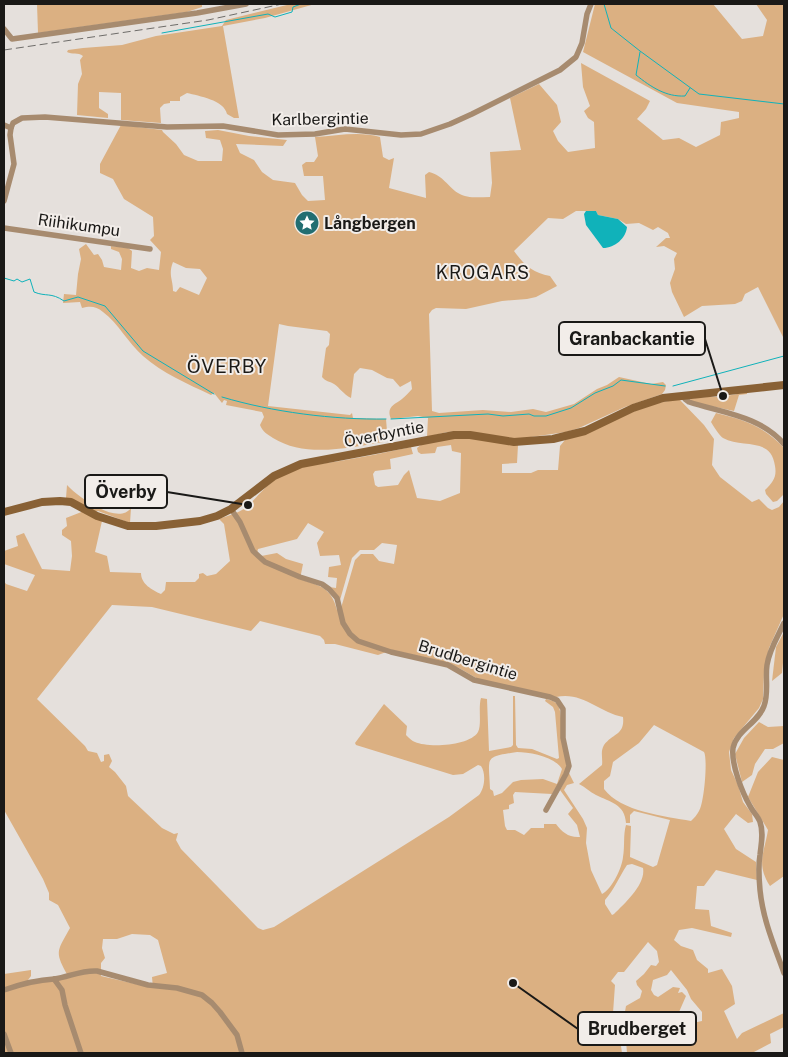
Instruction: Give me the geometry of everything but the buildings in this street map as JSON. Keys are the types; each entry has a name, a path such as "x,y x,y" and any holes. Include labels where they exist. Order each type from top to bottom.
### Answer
{"street":[{"path":"4,29 12,39 197,13 246,4"},
{"name":"Karlbergintie","path":"11,128 13,123 22,118 45,117 168,127 223,126 278,135 314,134 345,129 401,135 421,134 465,117 560,70 576,57 582,43 591,4"},
{"path":"4,125 11,128 10,135 14,164 4,201"},
{"name":"Riihikumpu","path":"4,228 150,249"},
{"name":"Överbyntie","path":"4,512 42,502 60,500 71,502 97,516 120,524 151,527 200,521 231,509 280,473 310,461 352,455 454,434 514,442 553,438 585,431 656,400 684,395 784,385"},
{"path":"684,395 685,399 689,402 754,422 772,432 784,444"},
{"name":"Brudbergintie","path":"231,509 240,522 253,550 265,562 322,584 329,590 336,598 342,623 358,641 391,652 448,665 474,680 556,700 563,709 563,738 569,766 546,810"},
{"path":"784,623 768,659 764,708 756,720 737,739 733,754 737,776 747,800 761,825 760,890 767,929 784,973"},
{"path":"4,990 31,981 54,979 80,972 97,971 148,985 177,988 202,995 216,1007 237,1035 242,1053"},
{"path":"54,979 62,990 81,1053"},
{"path":"4,1034 11,1053"}],"shaded area":[{"path":"37,4 202,4 202,7 187,12 38,33"},
{"path":"291,4 315,4 265,18 223,26 239,118 234,118 227,114 225,109 216,102 187,93 180,97 180,101 170,101 170,103 164,104 160,108 161,123 121,120 121,93 99,92 99,108 108,114 108,118 77,115 78,84 82,74 80,60 83,56 69,53 67,52 68,50 122,45 156,36 222,26 226,20"},
{"path":"595,4 713,4 742,39 763,36 767,20 756,4 784,4 784,339 758,287 745,294 742,301 735,304 702,306 684,317 672,292 670,283 675,269 674,259 677,253 664,246 656,247 666,238 670,238 668,233 658,227 653,230 639,223 626,224 618,219 598,215 596,211 576,211 563,219 548,218 514,251 529,268 550,276 557,286 536,297 527,299 502,301 466,309 436,308 429,314 432,411 439,413 483,410 511,412 533,409 546,412 574,404 619,377 651,384 663,382 666,385 662,394 625,407 566,432 517,439 466,431 447,432 427,437 428,418 418,416 391,419 389,412 412,389 411,381 400,387 393,379 372,370 360,368 354,374 351,398 322,377 330,334 327,331 279,324 268,406 350,415 352,413 353,418 386,419 387,431 383,442 341,449 312,450 285,444 267,434 260,425 264,417 262,412 226,405 227,401 224,400 222,403 214,393 211,395 158,368 138,351 114,322 100,310 93,307 82,308 80,302 63,303 64,294 76,295 81,259 79,249 86,244 94,255 98,254 104,267 121,270 122,259 119,252 111,249 111,246 128,248 132,251 131,268 139,271 147,268 159,270 161,252 150,240 154,236 153,217 124,199 113,179 100,173 100,164 121,125 162,130 184,155 198,161 222,161 223,149 220,140 206,138 205,131 218,130 287,140 283,146 236,144 240,153 254,160 262,172 273,180 295,183 308,201 325,200 323,176 304,176 302,165 306,162 314,162 318,156 315,137 356,134 380,137 383,157 389,160 394,158 389,188 426,198 425,175 429,172 438,176 462,195 490,197 492,183 490,152 521,150 510,98 539,84 557,105 561,122 553,131 558,141 568,152 595,148 594,122 588,118 584,111 590,106 583,87 581,63 650,101 637,119 663,140 679,138 696,147 720,135 721,122 739,118 739,112 677,103 583,52","holes":["173,262 186,268 200,269 207,278 199,295 180,287 176,292 173,291 171,274"]},
{"path":"747,392 747,394 739,395 734,411 692,402 690,399 722,396"},
{"path":"680,400 704,425 714,439 712,465 720,477 752,502 759,499 772,510 779,507 784,501 784,614 769,648 764,672 763,699 759,708 734,738 729,752 731,770 743,802 752,814 753,822 748,823 736,814 724,829 736,849 756,862 757,880 716,870 704,886 697,886 695,909 709,910 711,926 732,933 731,937 692,928 679,930 674,940 681,946 693,950 697,960 708,969 708,973 722,969 732,986 735,1004 724,1011 737,1039 742,1033 784,1013 784,1027 770,1034 771,1043 752,1053 627,1053 624,1017 626,1006 640,998 642,991 636,981 651,965 656,966 659,962 657,951 648,942 624,972 618,972 611,981 615,985 613,1013 602,1012 601,1016 608,1019 608,1028 618,1025 622,1053 4,1053 4,974 31,970 31,976 28,980 68,976 59,952 70,928 58,905 49,900 49,893 43,879 4,810 4,581 6,584 27,591 35,575 4,564 4,551 18,546 16,536 24,533 42,569 70,571 71,541 62,535 62,530 67,526 66,518 84,511 102,521 95,552 107,556 110,572 141,573 145,583 161,594 165,590 166,582 195,582 199,578 199,574 203,573 207,576 216,574 230,561 224,524 219,519 247,507 264,489 291,471 411,447 413,454 390,459 391,469 375,471 373,474 375,485 378,487 398,485 409,470 417,498 440,501 460,493 461,453 452,451 451,445 437,447 435,453 421,454 417,448 422,444 461,437 518,445 517,463 502,464 502,473 531,473 538,470 558,470 560,446 565,440 652,404","holes":["308,523 324,532 317,543 320,556 339,555 341,565 329,567 328,577 337,578 336,588 329,587 340,600 352,558 360,550 374,550 382,543 397,545 394,564 379,561 373,554 361,554 355,560 341,608 337,610 332,596 324,588 300,579 303,564 286,559 277,553 256,557 258,549 297,539","112,605 152,607 251,631 260,621 320,636 325,644 335,644 378,655 392,650 441,661 459,668 478,679 556,697 565,696 582,699 623,717 623,723 620,731 604,745 602,765 579,784 594,794 616,804 623,812 626,823 630,823 630,815 634,811 670,820 657,865 653,867 630,857 631,826 626,825 621,867 613,883 602,894 591,870 586,843 587,828 564,790 567,785 574,783 569,773 560,790 573,808 568,814 577,825 580,837 572,837 566,834 556,824 544,824 544,828 531,828 524,835 515,830 507,830 505,826 503,810 509,809 509,805 514,803 513,795 515,792 552,794 565,774 567,763 560,711 555,702 546,699 545,701 553,707 555,712 559,758 557,759 532,749 518,748 516,745 515,696 513,696 513,745 489,751 487,699 481,698 479,729 474,737 458,743 439,745 421,744 412,740 406,735 407,726 384,704 355,743 356,745 453,775 463,774 478,765 481,766 484,776 484,785 481,792 449,817 274,927 263,930 258,928 181,849 176,840 178,833 174,834 162,828 128,796 126,786 109,767 112,761 109,754 104,755 104,761 101,762 97,753 88,751 37,699","654,725 704,752 706,763 705,782 701,807 691,821 644,812 621,803 604,789 604,781 610,776 613,762 639,743","522,752 548,758 562,769 557,784 543,779 521,780 513,782 502,793 494,796 493,791 490,789 489,765 490,760 498,755","632,864 643,868 643,874 638,887 612,915 605,904 605,900 627,865","132,934 150,935 158,940 167,973 152,977 153,988 101,976 101,963 105,958 102,948 103,939 117,939","671,970 702,1012 702,1021 688,1021 681,1015 679,1012 686,996 682,992 678,993 680,988 673,987 658,997 651,990 653,980 667,975"]},
{"path":"716,413 736,418 761,429 784,448 784,494 777,501 773,502 765,490 775,476 775,466 768,451 762,447 723,438 711,422"},
{"path":"67,485 98,508 108,512 125,513 131,508 130,523 95,511 66,498"},
{"path":"784,632 782,673 772,681 776,647"},
{"path":"759,722 768,727 784,726 784,743 773,749 765,749 755,764 752,775 742,782 735,754 744,738"},
{"path":"772,757 784,760 784,876 770,886 762,865 768,830 748,797 758,772"}],"water":[{"path":"586,211 596,211 598,215 618,219 627,227 625,235 616,244 603,248 586,225 584,214"}],"waterway":[{"path":"162,33 268,14 275,17 292,12 293,7 301,4"},
{"path":"604,4 611,28 699,94 784,104"},
{"path":"640,52 636,75 647,83 665,93 678,96 685,96 690,88"},
{"path":"4,278 14,281 17,279 22,282 30,279 34,292 56,296 64,301 78,297 105,306 143,351 214,394"},
{"path":"673,386 784,356"},
{"path":"391,419 488,414 546,416 571,408 621,380 665,386"},
{"path":"222,397 261,407 303,414 386,419"}],"railway":[{"path":"4,50 208,20 282,4"}],"place":[{"name":"Långbergen","path":"307,223"},
{"name":"Granbackantie","path":"723,396"},
{"name":"Överby","path":"248,505"},
{"name":"Brudberget","path":"513,983"}],"district":[{"name":"KROGARS","path":"483,272"},
{"name":"ÖVERBY","path":"227,366"}]}
